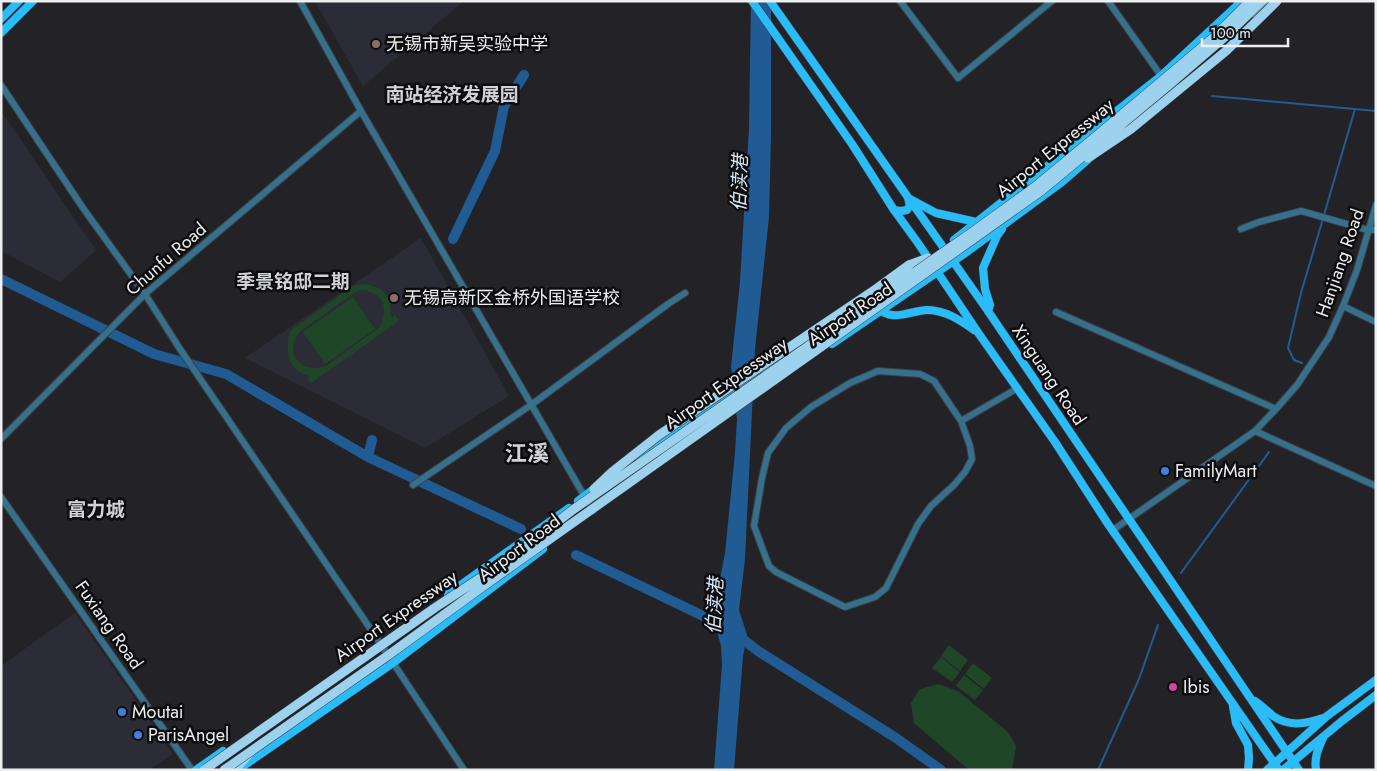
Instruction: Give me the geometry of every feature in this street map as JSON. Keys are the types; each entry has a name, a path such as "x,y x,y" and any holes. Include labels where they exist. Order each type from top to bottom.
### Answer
{"highway":[{"name":"Airport Expressway","path":"204,770 506,560 574,509 1036,186 1213,38 1250,1"},
{"name":"Airport Expressway","path":"224,770 1041,191 1228,35 1262,1"},
{"path":"1041,191 1130,129 1168,99 1226,51 1277,1"},
{"path":"574,509 612,472 659,435 909,265 928,258"},
{"path":"236,770 256,748"}],"main road":[{"path":"1,19 20,1"},
{"path":"1,34 33,1"},
{"name":"Xinguang Road","path":"752,1 852,144 894,210 1056,442 1113,530 1279,770"},
{"name":"Xinguang Road","path":"770,1 988,311 1299,770"},
{"name":"Airport Road","path":"194,770 380,643 584,497 618,470 943,248 1161,76 1242,1"},
{"name":"Airport Road","path":"236,770 393,663 593,511 953,262 1062,182 1227,40 1268,1"},
{"path":"894,210 907,210 910,205 908,198"},
{"path":"908,198 936,213 976,222"},
{"path":"988,311 990,305 983,268 997,236 1008,221"},
{"path":"880,311 893,316 926,310 938,311 963,322 979,334"},
{"path":"1266,770 1327,716 1376,680"},
{"path":"1283,770 1376,695"},
{"path":"1251,698 1273,716 1292,724 1302,724 1327,716"},
{"path":"1232,702 1236,723 1248,745 1250,758 1248,770"},
{"path":"1316,770 1318,748 1325,735"}],"street":[{"path":"300,1 362,112 593,511"},
{"path":"900,1 958,78 1052,1"},
{"path":"1108,1 1170,90"},
{"path":"1,85 83,208 145,294 464,770"},
{"name":"Chunfu Road","path":"1,439 145,294 362,112"},
{"name":"Hanjiang Road","path":"1113,530 1254,431 1276,410 1297,385 1329,337 1343,306 1372,230 1376,205"},
{"path":"1241,229 1259,222 1302,211 1372,230"},
{"path":"413,485 532,406 685,293"},
{"path":"1343,306 1376,322"},
{"path":"1056,312 1276,410"},
{"path":"878,371 920,374 934,381 961,421 970,446 972,459 965,472 931,506 918,524 886,588 875,597 845,607 776,572 769,566 754,526 768,453 786,428 811,407 850,382 878,371"},
{"path":"961,421 1018,388"},
{"path":"1254,431 1376,486"},
{"name":"Fuxiang Road","path":"1,497 194,770"}],"shaded area":[{"name":"无锡市新吴实验中学","path":"315,1 464,1 363,86"},
{"path":"1,111 96,250 60,282 1,251"},
{"name":"无锡高新区金桥外国语学校","path":"421,238 509,396 425,448 245,358"},
{"path":"75,613 173,754 148,770 1,770 1,666"}],"green space":[{"path":"370,285 385,293 390,303 391,318 395,315 399,321 311,383 308,378 310,376 299,372 295,368 288,354 288,340 291,330 353,286","holes":["366,290 383,304 384,315 380,327 326,366 308,367 296,359 293,345 302,330 358,291"]},
{"path":"353,297 375,329 325,364 303,332"},
{"path":"949,645 968,660 960,671 941,656"},
{"path":"941,657 960,672 952,682 932,668"},
{"path":"973,663 992,678 984,689 965,674"},
{"path":"964,675 983,690 975,700 956,686"},
{"path":"938,684 958,691 1008,732 1016,746 1012,770 969,770 914,723 911,703 920,689"}],"water":[{"name":"伯渎港","path":"751,1 771,1 769,217 755,349 745,559 739,610 747,635 743,656 734,770 714,770 722,665 721,646 710,607 717,595 725,553 735,453 737,419 731,367 740,282 749,128"}],"waterway":[{"path":"453,239 495,151 504,106 524,75"},
{"path":"1212,96 1376,111"},
{"path":"1324,215 1355,109"},
{"path":"1302,363 1294,360 1288,348 1301,293 1322,222"},
{"path":"1,279 154,354 226,374 368,457 521,529"},
{"path":"368,457 372,440"},
{"path":"1181,573 1269,452"},
{"name":"伯渎港","path":"576,555 724,626"},
{"path":"1098,770 1139,679 1158,625"},
{"path":"736,634 758,651 896,738 941,770"}],"place":[{"name":"无锡市新吴实验中学","path":"376,44"},
{"name":"无锡高新区金桥外国语学校","path":"394,298"},
{"name":"FamilyMart","path":"1165,471"},
{"name":"Ibis","path":"1173,687"},
{"name":"Moutai","path":"122,712"},
{"name":"ParisAngel","path":"138,735"}],"district":[{"name":"南站经济发展园","path":"452,94"},
{"name":"季景铭邸二期","path":"293,281"},
{"name":"江溪","path":"527,453"},
{"name":"富力城","path":"96,509"}]}
